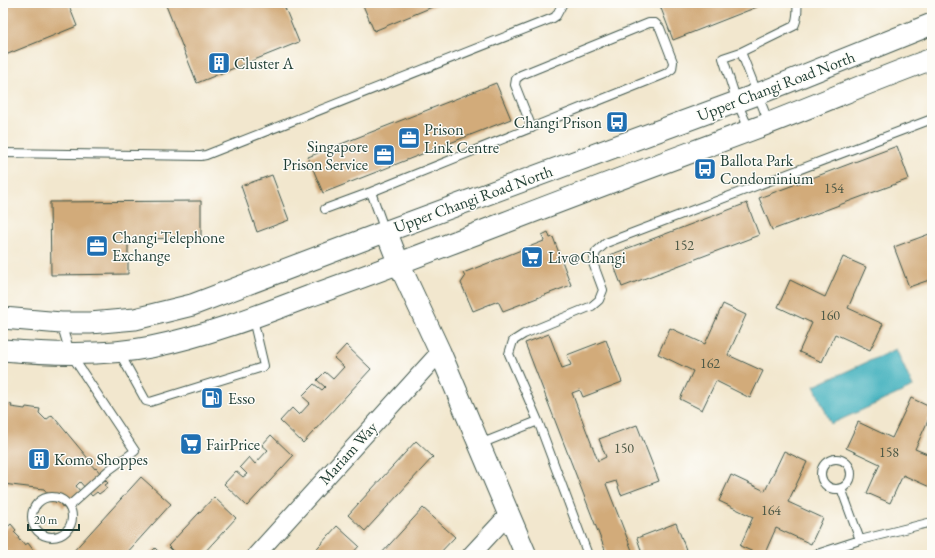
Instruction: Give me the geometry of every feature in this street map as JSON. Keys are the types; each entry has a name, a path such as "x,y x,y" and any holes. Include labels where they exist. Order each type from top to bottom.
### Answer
{"street":[{"name":"Upper Changi Road North","path":"3,318 61,323 90,323 135,319 192,305 386,231 738,102 932,24"},
{"name":"Upper Changi Road North","path":"3,350 70,353 118,351 149,348 203,334 252,318 399,264 549,205 769,123 895,72 932,59"},
{"path":"386,231 399,264 440,352 526,555"},
{"name":"Mariam Way","path":"256,555 440,352"},
{"path":"471,555 509,514"}],"lane":[{"path":"3,153 206,155 554,18 563,3"},
{"path":"750,130 738,102 723,58 741,52 794,26 796,23 797,5"},
{"path":"325,209 371,192 532,128 665,74 672,69 673,62 660,28 655,23 649,24 521,75 516,79 515,85 532,128"},
{"path":"741,52 769,123"},
{"path":"588,555 538,421 509,354 513,341 524,334 592,306 599,300 603,290 593,263 596,252 606,243 932,118"},
{"path":"371,192 386,231"},
{"path":"118,351 146,401 150,402 263,367 252,318"},
{"path":"61,323 70,353 135,451 109,470 69,506"},
{"path":"479,444 538,421"},
{"path":"841,488 860,540"},
{"path":"52,497 62,500 69,506 72,515 71,524 65,532 57,537 47,536 39,532 34,524 32,514 39,502 43,499 52,497"},
{"path":"814,555 860,540 932,522"}],"water":[{"path":"896,349 913,387 831,424 814,386"}],"building":[{"path":"3,3 68,3 77,26 3,56"},
{"name":"Cluster A","path":"165,3 283,3 299,42 197,83"},
{"path":"362,3 442,3 374,31"},
{"path":"659,3 755,3 757,7 673,40"},
{"name":"Prison Link Centre","path":"496,83 511,119 323,193 308,157"},
{"path":"897,146 909,179 772,230 759,198"},
{"path":"272,175 289,220 257,232 241,186"},
{"path":"201,201 201,238 128,239 128,274 51,275 50,202"},
{"path":"747,203 759,235 622,287 610,255"},
{"name":"Liv@Changi","path":"548,232 550,238 553,237 571,285 503,311 498,301 473,311 461,283 465,277 463,273 544,241 542,235"},
{"path":"932,233 932,279 909,287 894,247"},
{"path":"843,257 866,267 848,308 883,324 870,350 835,334 822,362 799,352 812,323 778,307 790,280 825,297"},
{"path":"723,304 746,315 728,355 763,371 750,398 716,381 702,410 680,399 693,371 658,354 670,328 705,344"},
{"path":"549,334 562,368 571,365 567,355 606,340 622,382 583,397 580,390 572,393 598,461 606,457 599,439 637,425 659,481 621,495 616,481 606,484 633,553 641,550 637,538 676,523 688,555 607,555 525,343"},
{"path":"346,345 371,369 303,443 280,421 292,408 299,415 310,403 302,396 314,384 322,390 325,387 317,380 325,372 333,379 344,367 334,358"},
{"path":"911,398 932,408 932,412 915,449 932,456 932,488 903,475 890,503 867,493 880,464 846,448 858,422 892,438"},
{"name":"Komo Shoppes","path":"3,403 12,405 11,407 40,409 39,413 46,420 52,415 91,462 90,463 101,474 99,476 103,481 105,480 108,483 105,485 107,488 99,494 97,492 92,496 80,482 76,486 84,496 74,507 71,502 63,508 58,501 56,503 44,489 3,484"},
{"path":"271,435 293,456 247,506 224,484 236,471 243,477 247,474 240,467 249,457 255,464 268,450 262,445"},
{"path":"416,441 433,457 365,531 348,515"},
{"path":"784,451 807,462 788,502 823,518 811,544 776,528 764,555 760,555 740,546 753,517 719,501 731,475 765,491"},
{"path":"141,477 171,504 125,555 70,555"},
{"path":"214,497 236,518 202,555 177,555 168,546"},
{"path":"423,508 455,537 438,555 380,555"},
{"path":"11,524 16,530 14,532 19,537 18,538 20,541 21,540 25,545 28,543 37,555 7,555 3,549 3,531"},
{"path":"337,526 359,546 351,555 311,555"},
{"path":"155,548 162,555 149,555"}],"place":[{"name":"Cluster A","path":"219,63"},
{"name":"Changi Prison","path":"617,122"},
{"name":"Prison Link Centre","path":"409,138"},
{"name":"Singapore Prison Service","path":"384,155"},
{"name":"Ballota Park Condominium","path":"705,169"},
{"name":"Changi Telephone Exchange","path":"97,246"},
{"name":"Liv@Changi","path":"532,257"},
{"name":"Esso","path":"212,398"},
{"name":"FairPrice","path":"191,444"},
{"name":"Komo Shoppes","path":"39,459"}]}
